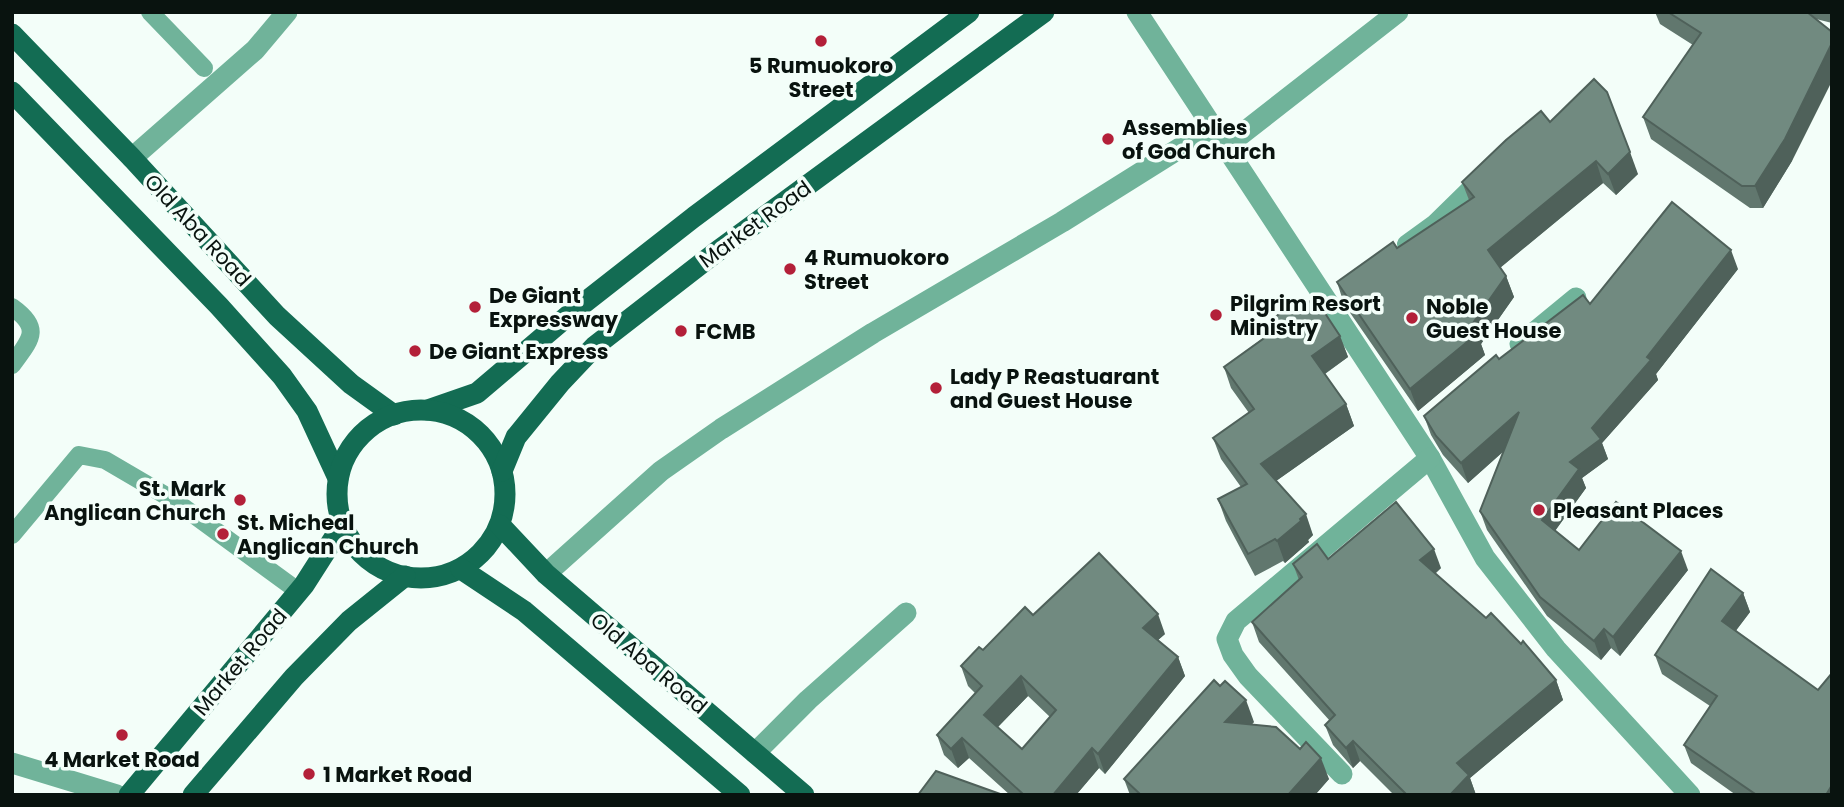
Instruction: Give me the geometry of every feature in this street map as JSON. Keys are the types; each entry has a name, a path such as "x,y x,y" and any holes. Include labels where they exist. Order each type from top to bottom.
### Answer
{"main road":[{"name":"Market Road","path":"428,410 478,393 570,314 694,217 969,12"},
{"name":"Market Road","path":"502,471 516,437 553,391 595,346 716,253 1044,12"},
{"name":"Old Aba Road","path":"12,34 132,158 277,316 351,384 394,415"},
{"name":"Old Aba Road","path":"13,94 219,306 282,376 307,411 338,478"},
{"path":"428,410 456,417 474,429 489,445 502,471 506,498 500,525 484,551 461,569 433,577 405,576 391,573 357,549 343,524 339,510 338,478 352,446 378,422 394,415 428,410"},
{"name":"Market Road","path":"129,795 298,591 343,524"},
{"name":"Old Aba Road","path":"500,525 546,575 804,795"},
{"name":"Old Aba Road","path":"461,569 524,611 740,795"},
{"path":"193,795 294,677 349,621 405,576"}],"street":[{"path":"132,158 255,50 287,12"},
{"path":"1138,12 1224,147 1330,296 1430,458 1485,558 1556,649 1690,795"},
{"path":"1224,147 1398,12"},
{"path":"546,575 661,471 721,429 873,333 1062,222 1212,128"},
{"path":"1504,356 1576,298"},
{"path":"1412,432 1433,415"},
{"path":"1342,774 1248,676 1233,655 1227,639 1236,621 1430,458"},
{"path":"755,753 808,700 906,613"},
{"path":"12,763 117,795"}],"lane":[{"path":"150,12 204,68"},
{"path":"1396,251 1435,223 1497,161"},
{"path":"12,307 26,317 32,337 12,365"},
{"path":"12,535 79,456 105,460 175,501 298,591"}],"building":[{"path":"1668,12 1807,12 1832,32 1832,43 1785,139 1755,186 1742,186 1643,117 1701,33"},
{"path":"1594,79 1607,92 1630,152 1608,174 1596,161 1488,250 1506,276 1471,326 1478,333 1410,389 1337,282 1393,242 1397,248 1474,197 1462,182 1541,111 1550,122"},
{"path":"1672,202 1731,250 1647,357 1651,360 1592,428 1601,439 1570,462 1579,469 1542,520 1579,550 1616,502 1681,551 1613,637 1604,629 1594,641 1540,597 1480,511 1519,412 1461,463 1436,436 1424,416 1496,355 1499,359 1583,295 1590,304"},
{"path":"1315,298 1340,336 1312,356 1346,404 1261,464 1306,514 1277,541 1275,539 1248,554 1218,499 1247,484 1213,438 1254,409 1224,367 1277,329 1271,320 1299,300 1303,306"},
{"path":"1396,502 1434,549 1420,560 1486,618 1491,613 1521,644 1523,641 1556,680 1457,763 1469,775 1450,795 1407,795 1353,741 1346,748 1325,725 1335,715 1252,622 1302,577 1293,564 1317,544 1328,559"},
{"path":"1099,553 1158,614 1143,628 1178,657 1098,754 1092,748 1053,795 1024,795 962,738 951,749 937,735 982,686 961,666 979,647 983,650 1025,607 1033,615","holes":["1021,676 1056,710 1022,749 984,715"]},
{"path":"1711,569 1743,593 1722,621 1818,690 1832,673 1832,785 1826,795 1754,795 1684,745 1717,696 1655,655"},
{"path":"1214,680 1220,686 1225,681 1246,700 1225,722 1276,727 1300,749 1306,742 1321,758 1288,795 1141,795 1124,779"},
{"path":"936,771 1003,795 918,795"}],"place":[{"name":"5 Rumuokoro Street","path":"821,41"},
{"name":"Assemblies of God Church","path":"1108,139"},
{"name":"4 Rumuokoro Street","path":"790,269"},
{"name":"De Giant Expressway","path":"475,307"},
{"name":"Pilgrim Resort Ministry","path":"1216,315"},
{"name":"Noble Guest House","path":"1412,318"},
{"name":"FCMB","path":"681,331"},
{"name":"De Giant Express","path":"415,351"},
{"name":"Lady P Reastuarant and Guest House","path":"936,388"},
{"name":"St. Mark Anglican Church","path":"240,500"},
{"name":"Pleasant Places","path":"1539,510"},
{"name":"St. Micheal Anglican Church","path":"223,534"},
{"name":"4 Market Road","path":"122,735"},
{"name":"1 Market Road","path":"309,774"}]}
